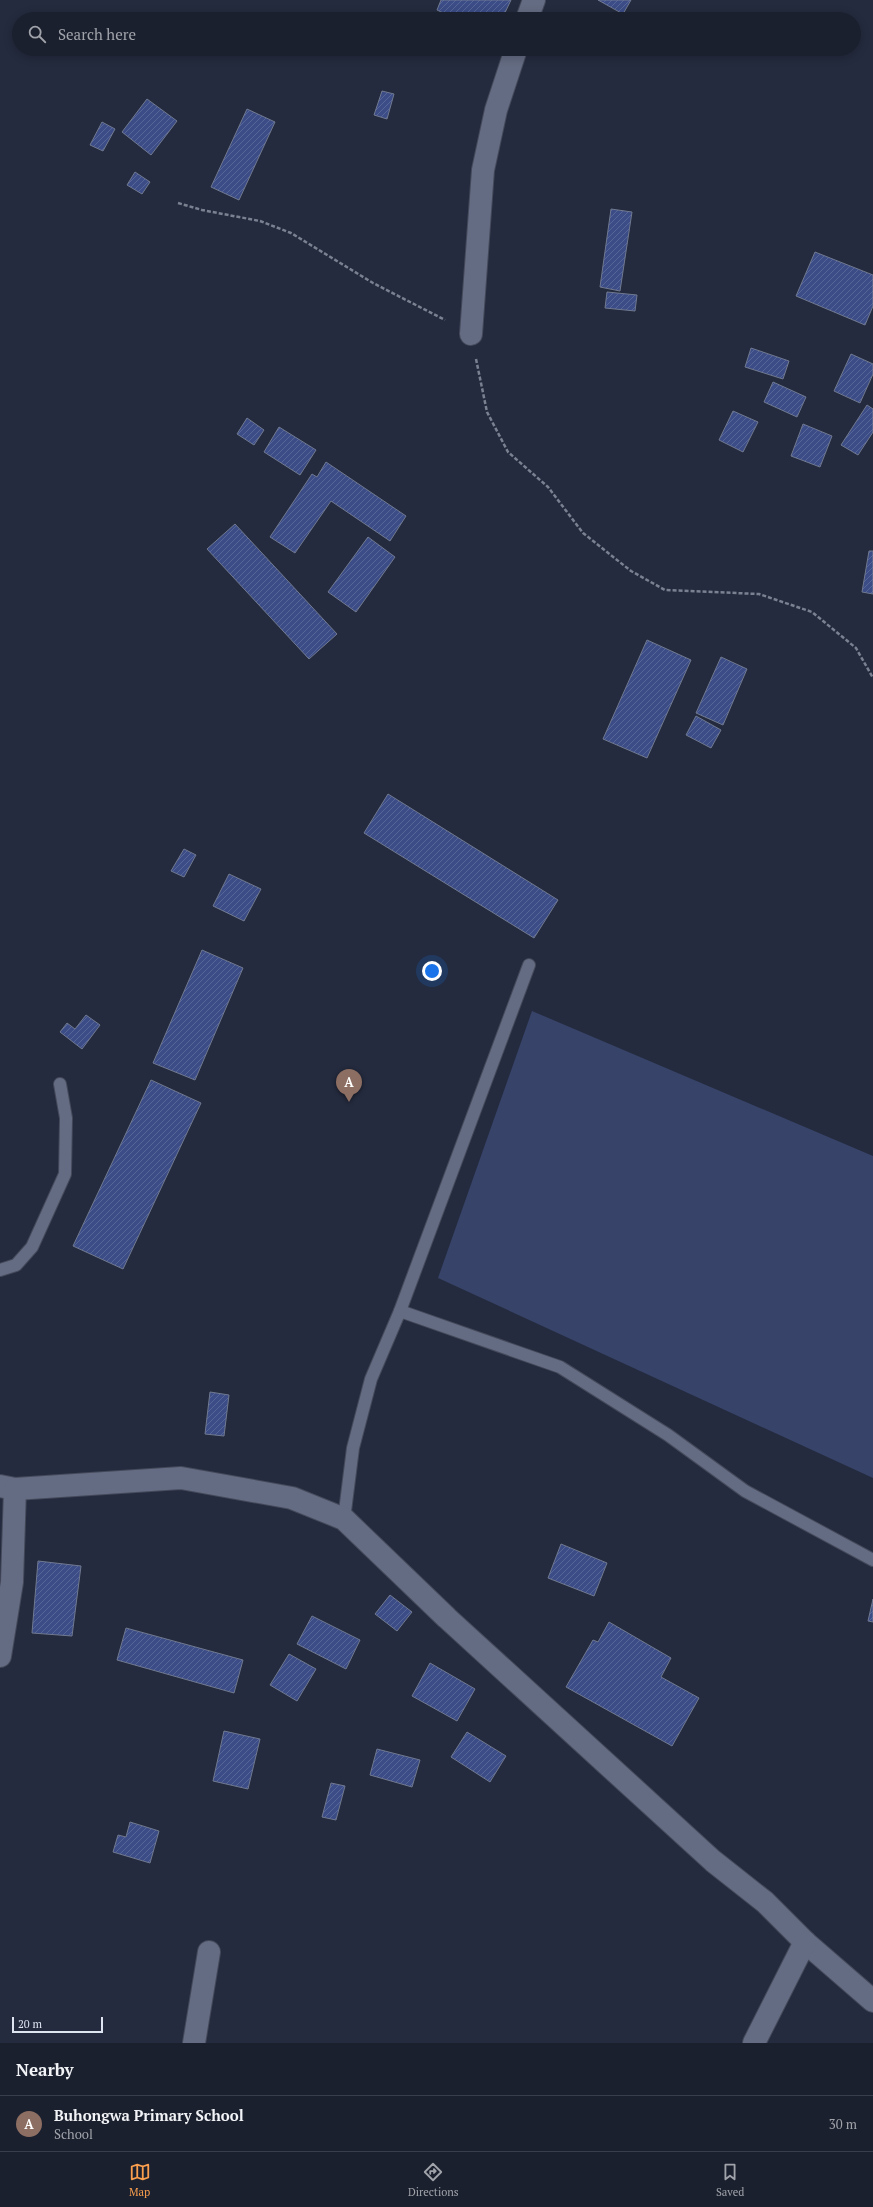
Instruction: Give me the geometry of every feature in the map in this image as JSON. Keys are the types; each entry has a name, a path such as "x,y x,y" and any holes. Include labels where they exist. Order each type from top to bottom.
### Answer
{"street":[{"path":"530,12 534,0"},
{"path":"471,334 483,170 496,110 514,56"},
{"path":"0,1656 12,1582 7,1488 181,1478 292,1498 344,1519 447,1618 713,1861 765,1902 805,1942 873,2001"},
{"path":"754,2043 805,1942"},
{"path":"194,2043 209,1952"}],"lane":[{"path":"344,1519 353,1448 371,1379 400,1311 528,965"},
{"path":"0,1270 16,1265 32,1247 66,1174 66,1118 60,1084"},
{"path":"400,1311 560,1367 668,1435 746,1491 873,1560"}],"path":[{"path":"178,203 202,210 260,221 291,233 373,283 471,334 487,412 508,452 548,487 583,533 631,572 665,590 759,594 812,612 856,648 873,678"}],"shaded area":[{"path":"532,1011 873,1156 873,1478 438,1278"}],"building":[{"path":"441,0 511,0 505,12 441,12 437,10"},
{"path":"598,0 631,0 624,12 619,12"},
{"path":"382,91 394,94 387,119 374,115"},
{"path":"147,99 177,121 151,155 122,132"},
{"path":"247,109 275,122 239,200 211,187"},
{"path":"102,122 115,129 103,151 90,145"},
{"path":"135,172 150,182 142,194 127,185"},
{"path":"611,209 632,212 620,291 600,287"},
{"path":"815,252 873,275 873,306 865,325 796,296"},
{"path":"607,292 637,295 635,311 605,308"},
{"path":"751,348 789,361 783,379 745,367"},
{"path":"851,354 873,364 873,374 860,403 834,391"},
{"path":"773,382 806,397 797,417 764,402"},
{"path":"867,405 873,409 873,432 858,455 841,445"},
{"path":"733,411 758,422 743,452 719,440"},
{"path":"247,418 264,430 254,445 237,434"},
{"path":"803,424 832,436 820,467 791,456"},
{"path":"279,427 316,450 300,475 264,452"},
{"path":"326,462 406,516 390,541 331,501 295,553 270,537 312,474 317,477"},
{"path":"235,524 337,634 309,659 207,549"},
{"path":"368,537 395,557 356,612 328,592"},
{"path":"869,551 873,551 873,594 862,592"},
{"path":"647,640 691,660 647,758 603,739"},
{"path":"721,657 747,669 723,725 696,713"},
{"path":"696,716 721,730 711,748 686,735"},
{"path":"388,794 558,900 534,938 364,833"},
{"path":"184,849 196,855 184,877 171,871"},
{"path":"229,874 261,889 244,921 213,906"},
{"path":"202,950 243,968 195,1080 153,1063"},
{"path":"86,1015 100,1025 82,1049 60,1032 67,1023 75,1029"},
{"path":"151,1080 201,1103 123,1269 73,1246"},
{"path":"210,1392 229,1395 224,1436 205,1434"},
{"path":"561,1544 607,1563 594,1596 548,1578"},
{"path":"38,1561 81,1566 72,1636 32,1633"},
{"path":"390,1595 412,1612 397,1631 375,1614"},
{"path":"873,1599 873,1622 868,1621"},
{"path":"312,1616 360,1640 346,1669 297,1644"},
{"path":"609,1622 671,1658 661,1677 699,1698 672,1746 566,1687 593,1640 598,1642"},
{"path":"126,1628 243,1660 234,1693 117,1660"},
{"path":"289,1654 316,1669 297,1701 270,1685"},
{"path":"430,1663 475,1689 457,1721 412,1696"},
{"path":"224,1731 260,1739 248,1789 213,1781"},
{"path":"467,1732 506,1756 490,1782 451,1757"},
{"path":"377,1749 420,1760 412,1787 370,1775"},
{"path":"331,1783 345,1786 336,1820 322,1817"},
{"path":"130,1822 159,1831 150,1863 113,1852 118,1835 126,1837"}],"place":[{"name":"Buhongwa Primary School","path":"349,1102"}]}
